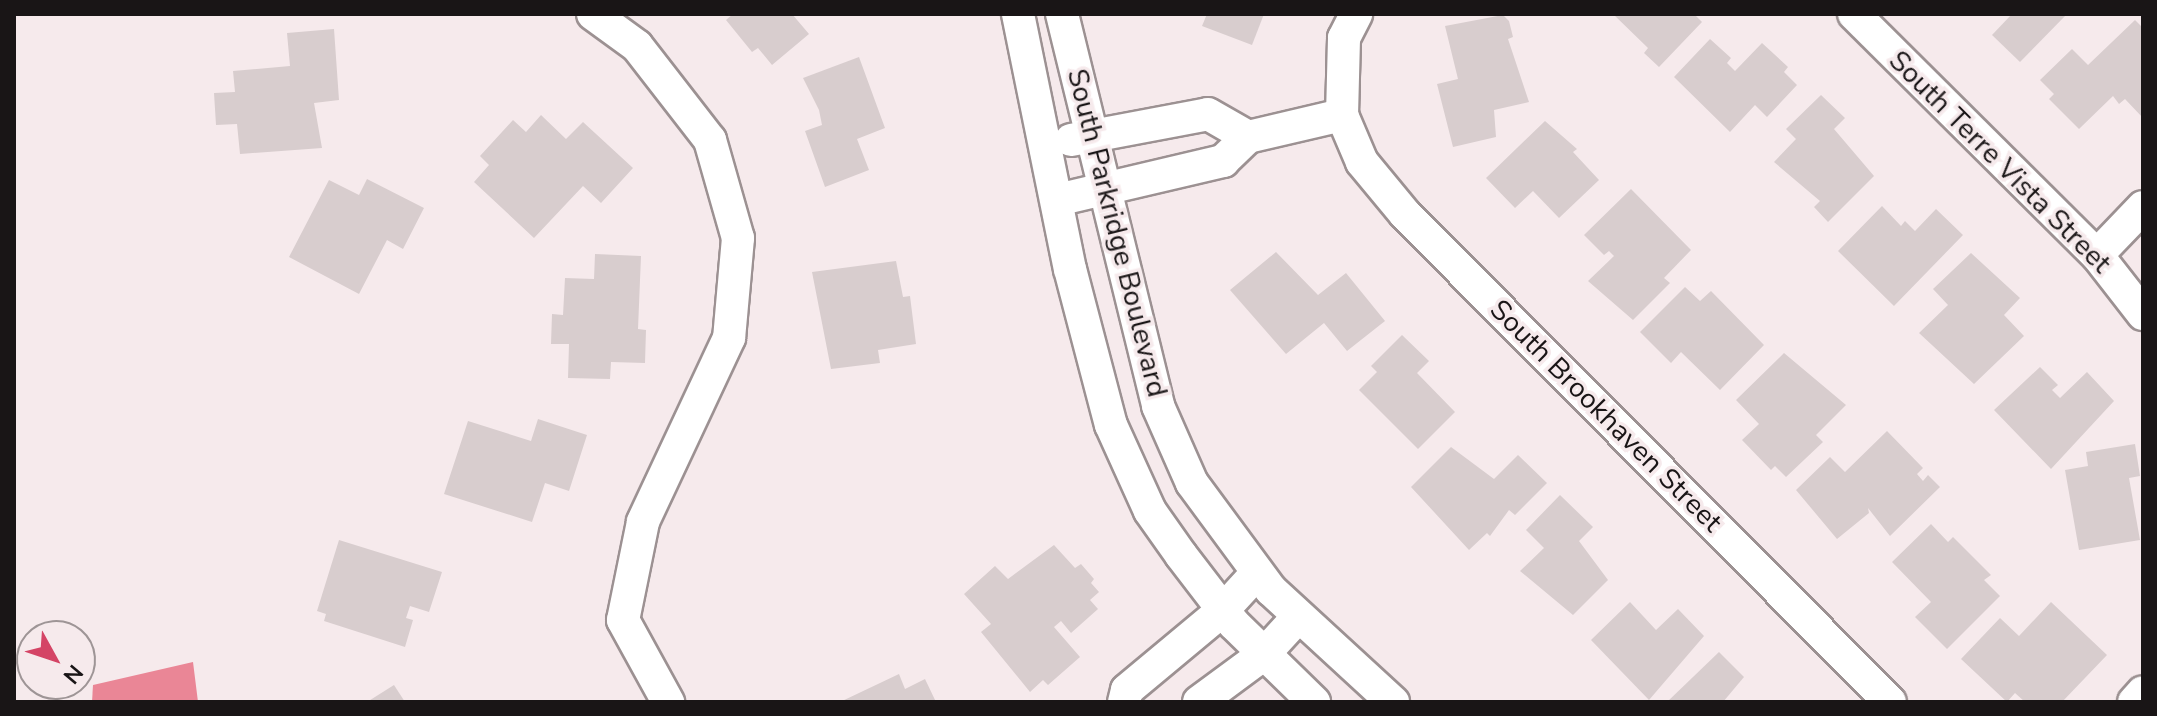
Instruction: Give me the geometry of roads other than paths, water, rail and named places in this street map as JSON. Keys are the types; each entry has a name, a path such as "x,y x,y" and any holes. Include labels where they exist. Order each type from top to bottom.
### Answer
{"street":[{"path":"593,14 637,46 710,140 738,238 729,338 643,522 623,620 668,702"},
{"name":"South Parkridge Boulevard","path":"1018,14 1057,200 1111,425 1150,511 1223,610 1314,702"},
{"name":"South Parkridge Boulevard","path":"1062,14 1158,406 1192,483 1257,573 1298,617 1393,702"},
{"path":"1057,200 1223,161 1248,137 1342,115 1344,38 1356,14"},
{"name":"South Terre Vista Street","path":"1854,14 2097,255 2143,314"},
{"path":"1046,145 1208,114 1248,137"},
{"name":"South Brookhaven Street","path":"1342,115 1362,162 1405,214 1890,702"},
{"path":"2097,255 2143,207"},
{"path":"1124,702 1127,690 1223,610 1257,573"},
{"path":"1199,702 1264,654 1298,617"},
{"path":"2134,702 2143,692"}]}
